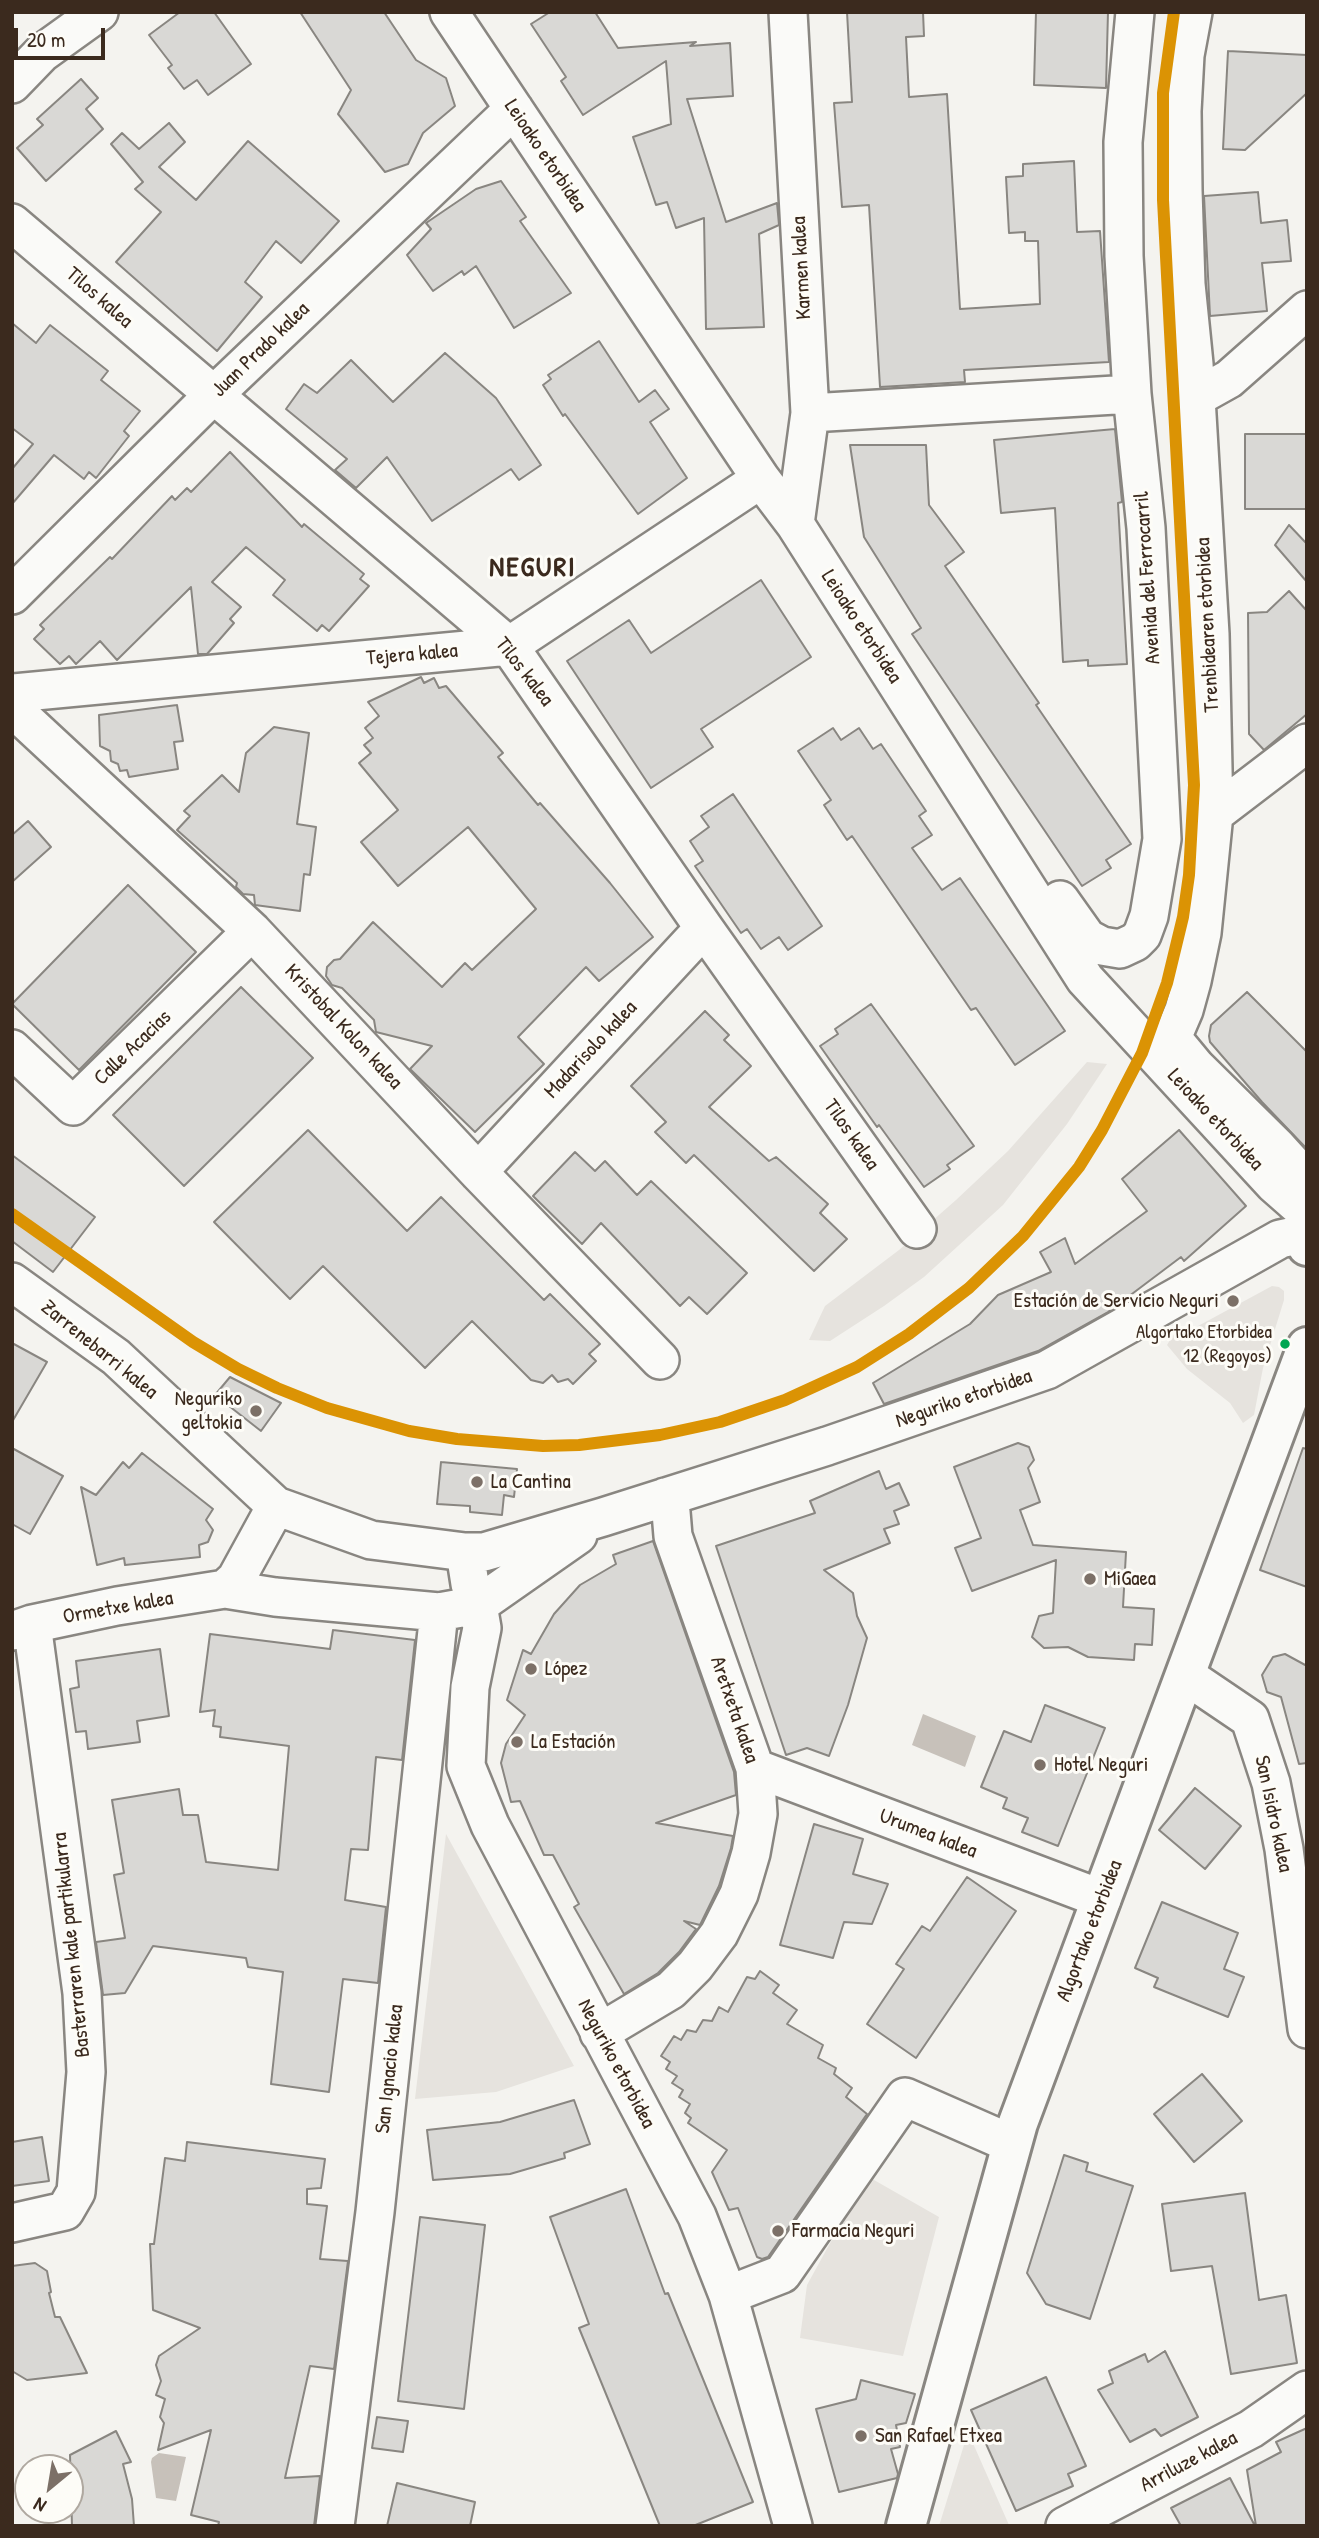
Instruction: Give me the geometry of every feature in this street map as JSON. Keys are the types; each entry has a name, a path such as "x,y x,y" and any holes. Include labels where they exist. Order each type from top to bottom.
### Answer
{"street":[{"path":"12,83 42,53 99,12"},
{"name":"Leioako etorbidea","path":"449,12 761,479 795,524 1085,979 1294,1204 1306,1228"},
{"name":"Karmen kalea","path":"788,12 810,413 795,524"},
{"name":"Avenida del Ferrocarril","path":"992,836 1010,838 1024,848 1087,938 1102,946 1120,949 1136,942 1142,935 1149,916 1162,839 1146,528 1132,394 1124,257 1123,142 1135,12"},
{"name":"Trenbidearen etorbidea","path":"1194,12 1185,55 1182,111 1186,284 1210,634 1214,814 1202,933 1184,1010 1172,1038 1196,1067 1277,1147 1307,1181"},
{"name":"Juan Prado kalea","path":"12,595 214,395 514,110"},
{"name":"Tilos kalea","path":"12,223 509,646 917,1229"},
{"path":"1195,398 1229,379 1307,310"},
{"path":"810,413 1132,394"},
{"name":"Tejera kalea","path":"13,700 509,646 761,479"},
{"name":"Kristobal Kolon kalea","path":"13,700 252,931 478,1172 660,1360"},
{"path":"1214,814 1307,743"},
{"name":"Madarisolo kalea","path":"478,1172 704,928"},
{"name":"Calle Acacias","path":"12,1049 73,1106 252,931"},
{"name":"Neguriko etorbidea","path":"276,1506 371,1540 484,1552 827,1446 1048,1370 1280,1239 1306,1228"},
{"name":"Zarrenebarri kalea","path":"12,1282 116,1357 276,1506"},
{"name":"Algortako etorbidea","path":"906,2526 1017,2123 1307,1347"},
{"name":"Aretxeta kalea","path":"600,2034 671,1990 695,1966 719,1934 739,1894 751,1853 758,1814 755,1768 673,1536 671,1512 665,1497"},
{"path":"225,1589 236,1579 276,1506"},
{"name":"Neguriko etorbidea","path":"225,1589 275,1597 439,1612 478,1605 603,1517"},
{"name":"Neguriko etorbidea","path":"465,1552 482,1629 470,1687 466,1766 490,1825 696,2216 728,2295 793,2526"},
{"path":"248,1555 257,1583 275,1597"},
{"name":"Ormetxe kalea","path":"22,1627 117,1606 225,1589"},
{"name":"San Ignacio kalea","path":"335,2526 375,2212 439,1612"},
{"name":"Basterraren kale partikularra","path":"12,2223 65,2211 76,2192 86,2072 82,1993 22,1627"},
{"name":"San Isidro kalea","path":"1185,1675 1250,1719 1271,1783 1284,1849 1307,2029"},
{"name":"Urumea kalea","path":"755,1768 1102,1899"},
{"path":"728,2295 782,2274 905,2096 1012,2144"},
{"name":"Arriluze kalea","path":"1065,2526 1251,2429 1307,2390"}],"shaded area":[{"path":"1087,1062 1107,1064 1067,1124 1003,1205 924,1277 884,1306 830,1341 809,1340 825,1306 899,1250 956,1200 1008,1151"},
{"path":"1272,1286 1284,1291 1284,1300 1263,1368 1254,1415 1243,1423 1230,1403 1187,1369 1167,1345 1173,1335 1187,1332"},
{"path":"923,1714 976,1736 965,1767 912,1745"},
{"path":"446,1834 574,2066 496,2092 415,2099"},
{"path":"867,2176 939,2217 903,2356 800,2338 807,2285"},
{"path":"968,2432 1009,2525 1008,2526 939,2526"},
{"path":"159,2453 186,2457 176,2501 156,2498 151,2462"}],"building":[{"path":"180,12 214,12 251,64 208,95 197,80 184,89 168,68 172,65 149,35"},
{"path":"300,12 384,12 416,60 446,78 455,106 423,133 408,164 385,172 338,114 351,90"},
{"path":"550,12 595,12 618,48 696,42 690,46 730,43 733,96 687,99 726,222 777,203 779,225 759,234 764,327 706,329 704,218 676,228 667,202 656,205 633,137 671,124 666,61 583,115 561,81 566,77 531,24"},
{"path":"847,12 923,12 924,36 906,37 909,97 947,94 960,309 1040,304 1038,241 1025,241 1025,232 1009,233 1006,177 1023,176 1023,164 1074,161 1077,232 1100,231 1109,362 964,370 965,382 880,387 869,205 842,207 834,103 852,102"},
{"path":"1036,12 1108,12 1106,88 1034,85"},
{"path":"1228,51 1307,55 1307,93 1245,150 1223,149"},
{"path":"81,79 98,98 86,109 103,129 46,181 17,148 43,125 37,119"},
{"path":"169,123 185,142 159,167 196,200 248,141 339,221 301,263 276,241 245,282 262,297 217,351 116,262 161,212 135,189 143,182 111,144 122,133 139,149"},
{"path":"501,181 526,217 520,221 571,293 514,328 476,266 464,275 462,271 433,291 407,255 431,229 426,223 476,189"},
{"path":"1258,192 1261,223 1287,220 1291,261 1262,263 1267,311 1210,316 1204,196"},
{"path":"12,323 36,343 50,325 108,371 101,380 140,411 124,431 129,436 96,478 89,472 84,479 54,455 12,504 12,469 33,444 12,428"},
{"path":"599,341 639,402 655,390 669,409 650,422 687,478 638,514 565,414 563,416 543,385 551,379 548,375"},
{"path":"445,353 496,398 541,465 519,480 511,469 432,521 387,457 356,488 335,470 347,459 286,409 304,384 317,393 351,360 393,402"},
{"path":"1115,429 1122,502 1118,503 1127,664 1088,666 1088,660 1063,662 1055,508 1001,513 994,440"},
{"path":"1245,434 1307,434 1307,509 1245,509"},
{"path":"850,445 926,445 929,505 964,552 945,566 1131,844 1106,860 1111,868 1082,886 912,634 921,628 864,537"},
{"path":"230,452 302,527 304,524 364,574 360,579 369,586 329,631 322,625 317,631 273,595 285,580 246,547 212,582 241,607 230,619 234,623 207,654 198,654 191,587 117,660 100,641 76,664 69,656 60,664 34,639 44,629 40,625 110,557 112,559 172,496 175,500 187,488 191,492"},
{"path":"1289,525 1307,544 1307,582 1275,545"},
{"path":"761,580 811,657 701,729 713,747 651,788 567,661 629,620 651,653"},
{"path":"1289,591 1307,611 1307,714 1264,750 1249,734 1248,613 1267,612"},
{"path":"421,677 424,683 434,678 439,688 446,686 503,753 498,757 610,883 653,937 599,981 586,967 518,1037 544,1064 475,1132 410,1069 432,1046 376,1032 374,1020 342,988 332,985 326,976 327,967 334,960 340,959 373,922 442,987 465,963 472,970 536,909 468,827 398,886 361,842 398,810 359,763 371,753 364,745 373,738 365,728 379,716 368,702"},
{"path":"177,705 183,741 174,742 178,769 129,777 127,770 120,771 118,764 111,761 110,751 100,746 99,715"},
{"path":"274,727 309,733 297,824 316,827 310,875 304,874 300,911 255,905 254,895 243,894 236,887 237,883 177,830 190,816 184,811 222,775 239,792 246,753"},
{"path":"833,728 841,740 859,728 873,749 881,744 926,811 919,816 932,835 912,848 942,890 960,878 1065,1031 1015,1065 976,1008 971,1010 852,836 847,840 824,805 831,800 798,751"},
{"path":"733,794 822,926 788,950 779,937 761,949 747,929 741,933 695,866 703,861 690,841 709,827 701,816"},
{"path":"28,821 51,847 12,882 12,835"},
{"path":"128,885 196,952 79,1070 12,1004"},
{"path":"241,987 313,1058 184,1186 113,1115"},
{"path":"1247,992 1307,1052 1307,1149 1210,1042 1211,1025"},
{"path":"871,1004 974,1146 947,1165 950,1169 924,1187 879,1125 877,1127 820,1046 838,1034 835,1029"},
{"path":"705,1011 729,1035 724,1040 751,1066 709,1107 769,1161 776,1157 828,1204 820,1213 847,1239 814,1271 694,1155 686,1163 655,1132 666,1122 631,1086"},
{"path":"308,1130 407,1231 441,1197 544,1300 550,1294 600,1344 589,1354 596,1361 573,1384 568,1379 558,1382 552,1375 543,1383 531,1380 472,1321 425,1368 323,1266 290,1299 214,1222"},
{"path":"1179,1130 1246,1206 1184,1261 1181,1257 1108,1312 1038,1351 884,1404 873,1383 970,1324 998,1295 1051,1272 1040,1252 1065,1238 1075,1264 1147,1211 1122,1179"},
{"path":"575,1152 595,1171 605,1161 637,1195 651,1181 747,1273 707,1314 689,1297 680,1306 601,1223 582,1244 533,1196"},
{"path":"12,1155 95,1217 53,1272 12,1241"},
{"path":"12,1343 47,1362 12,1422"},
{"name":"Neguriko geltokia","path":"230,1377 281,1403 261,1431 215,1395"},
{"path":"1018,1443 1029,1447 1034,1460 1028,1468 1040,1502 1020,1510 1033,1545 1126,1552 1123,1607 1154,1609 1152,1645 1135,1644 1134,1660 1088,1657 1068,1647 1044,1648 1032,1637 1039,1616 1053,1613 1056,1560 972,1591 955,1548 981,1538 954,1467"},
{"path":"12,1448 63,1476 30,1534 12,1524"},
{"path":"1303,1448 1307,1449 1307,1587 1260,1570"},
{"path":"142,1453 213,1509 206,1520 213,1530 208,1542 199,1545 200,1557 125,1565 124,1558 97,1565 81,1487 96,1495 123,1462 129,1468"},
{"name":"La Cantina","path":"441,1462 517,1469 514,1497 504,1495 502,1515 470,1512 470,1506 437,1504"},
{"path":"879,1471 886,1489 899,1483 909,1505 894,1511 899,1524 884,1529 890,1543 824,1570 853,1593 857,1616 867,1638 848,1705 829,1756 807,1748 786,1755 716,1546 815,1513 810,1501"},
{"path":"653,1541 734,1772 736,1795 656,1823 733,1836 731,1848 719,1886 700,1925 684,1921 696,1929 679,1952 658,1973 624,1994 574,1907 579,1904 553,1855 544,1855 520,1801 511,1802 501,1763 506,1744 525,1715 507,1700 523,1650 531,1654 554,1614 580,1585 616,1564 613,1555"},
{"path":"333,1630 415,1640 402,1760 376,1757 368,1850 351,1849 345,1900 386,1907 378,1983 343,1979 329,2092 271,2084 283,1972 248,1967 246,1958 153,1946 125,1993 103,1995 96,1942 125,1938 114,1875 124,1873 112,1800 179,1789 183,1815 198,1815 206,1862 278,1870 289,1746 220,1737 221,1727 213,1726 215,1710 200,1712 210,1634 330,1649"},
{"path":"160,1649 169,1716 137,1721 140,1742 88,1749 86,1731 76,1732 70,1689 79,1687 76,1661"},
{"path":"1285,1654 1307,1666 1307,1763 1299,1764 1281,1697 1267,1692 1262,1675 1273,1657"},
{"name":"Hotel Neguri","path":"1045,1705 1105,1728 1058,1846 1022,1832 1028,1818 1003,1808 1007,1798 981,1787 1004,1731 1031,1742"},
{"path":"1195,1788 1241,1826 1205,1869 1159,1830"},
{"path":"814,1824 863,1839 853,1874 888,1884 872,1924 844,1922 833,1958 780,1945"},
{"path":"967,1877 1016,1911 916,2058 867,2024 904,1969 896,1964 922,1926 930,1931"},
{"path":"1162,1902 1238,1933 1224,1969 1244,1977 1228,2017 1154,1987 1158,1978 1135,1968"},
{"path":"760,1971 779,1985 773,1993 797,2010 787,2024 823,2045 818,2058 836,2068 834,2074 852,2088 846,2097 867,2114 768,2257 762,2259 757,2257 738,2208 729,2210 712,2172 727,2150 688,2123 691,2118 685,2113 690,2104 679,2097 683,2090 672,2083 677,2076 666,2069 670,2062 661,2056 674,2036 681,2040 687,2030 696,2032 703,2020 712,2021 719,2007 728,2012 747,1977 755,1979"},
{"path":"1202,2074 1242,2121 1194,2162 1154,2114"},
{"path":"574,2100 590,2144 564,2153 565,2158 510,2174 433,2180 427,2130 500,2122"},
{"path":"42,2137 49,2181 12,2186 12,2142"},
{"path":"187,2142 325,2159 321,2188 307,2189 307,2204 327,2206 320,2259 348,2261 334,2369 310,2366 285,2478 320,2476 314,2526 218,2526 219,2522 191,2515 211,2430 158,2450 164,2423 160,2417 165,2399 156,2395 161,2381 156,2365 159,2356 200,2328 153,2310 150,2244 154,2244 165,2158 185,2161"},
{"path":"1064,2155 1088,2163 1086,2171 1133,2186 1090,2319 1046,2304 1027,2273"},
{"path":"626,2189 665,2294 668,2293 753,2502 693,2526 660,2526 579,2328 589,2324 550,2217"},
{"path":"1245,2193 1259,2300 1286,2295 1297,2363 1231,2374 1212,2266 1171,2271 1162,2204"},
{"path":"420,2217 485,2225 464,2409 398,2401"},
{"path":"35,2263 47,2271 55,2317 60,2317 87,2373 27,2380 12,2371 12,2266"},
{"path":"1165,2351 1198,2417 1161,2436 1155,2429 1130,2442 1098,2390 1113,2383 1109,2371 1145,2354 1148,2362"},
{"path":"1046,2377 1086,2466 1068,2474 1073,2486 1016,2511 971,2410"},
{"name":"San Rafael Etxea","path":"861,2380 915,2394 906,2423 896,2425 900,2447 891,2449 897,2478 839,2492 816,2409 856,2399"},
{"path":"377,2417 408,2421 403,2452 372,2448"},
{"path":"1307,2428 1307,2526 1256,2526 1247,2470 1281,2452 1276,2442"},
{"path":"116,2431 131,2462 123,2464 132,2499 134,2526 72,2526 84,2524 84,2454 72,2454"},
{"path":"1230,2478 1255,2526 1181,2526 1171,2508"},
{"path":"397,2483 475,2502 470,2526 387,2526"}],"transit line":[{"path":"12,1214 193,1342 277,1388 327,1408 409,1431 457,1439 543,1446 579,1445 660,1435 720,1422 785,1400 857,1367 909,1334 969,1288 1023,1236 1079,1167 1102,1130 1142,1053 1167,983 1183,917 1189,875 1194,785 1163,200 1163,93 1174,12"}],"place":[{"name":"Estación de Servicio Neguri","path":"1233,1301"},
{"name":"Algortako Etorbidea 12 (Regoyos)","path":"1285,1344"},
{"name":"Neguriko geltokia","path":"256,1411"},
{"name":"La Cantina","path":"477,1482"},
{"name":"MiGaea","path":"1090,1579"},
{"name":"López","path":"531,1669"},
{"name":"La Estación","path":"517,1742"},
{"name":"Hotel Neguri","path":"1040,1765"},
{"name":"Farmacia Neguri","path":"778,2231"},
{"name":"San Rafael Etxea","path":"861,2436"}],"district":[{"name":"NEGURI","path":"533,569"}]}
